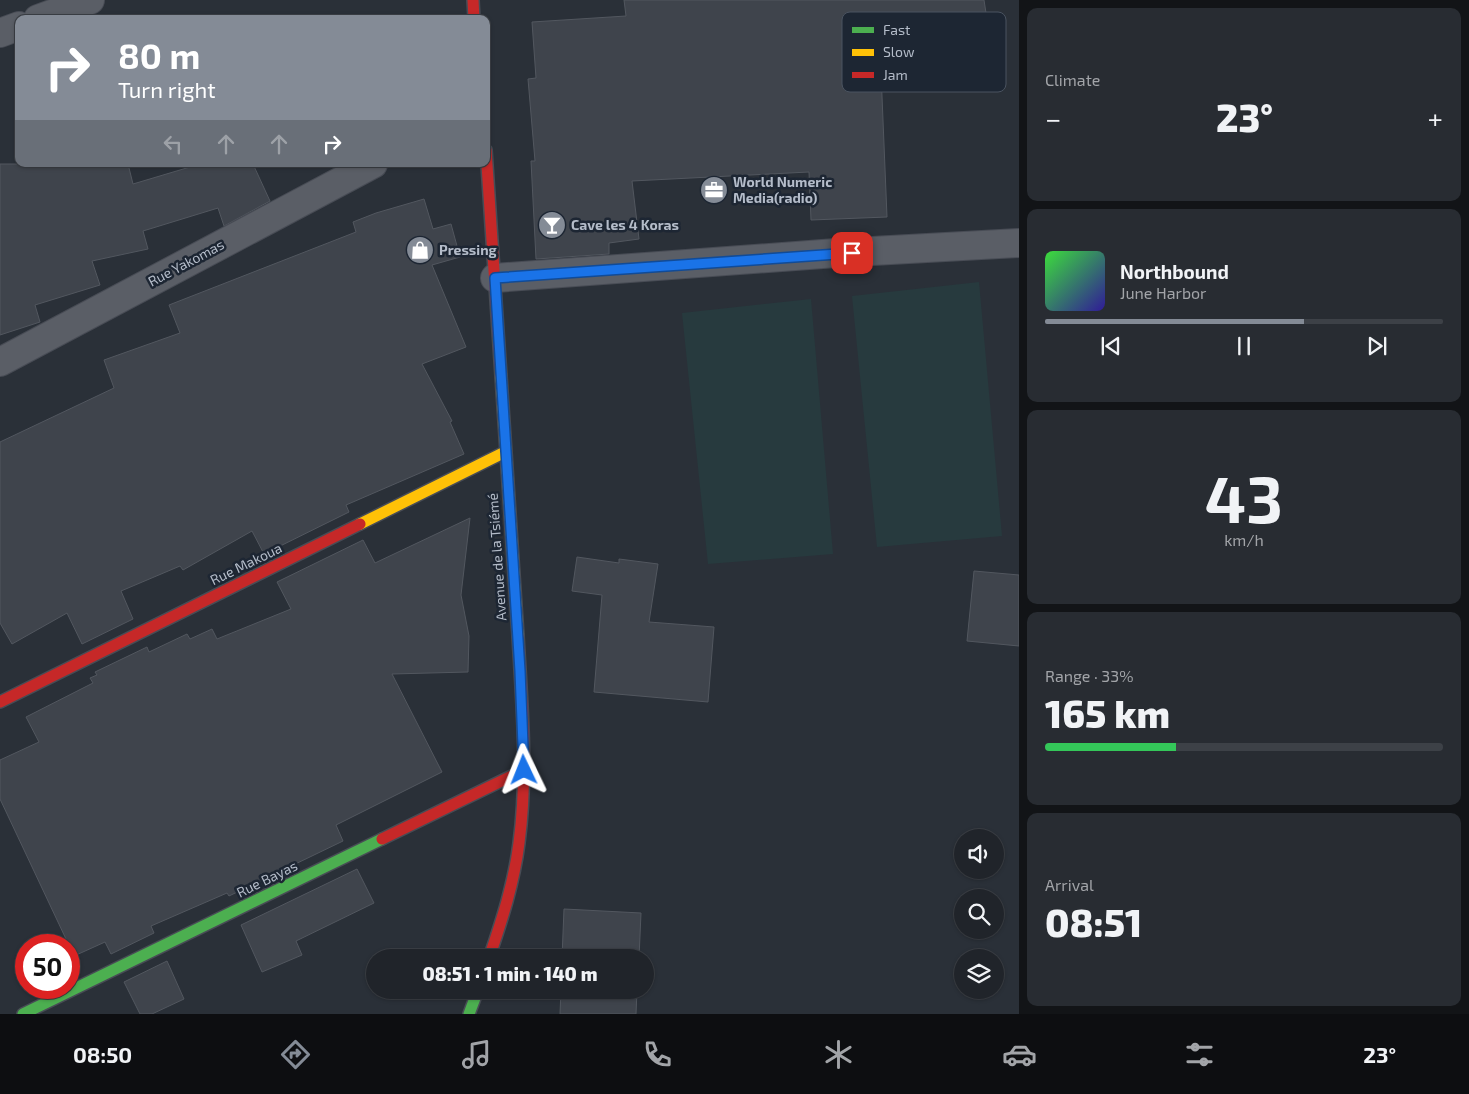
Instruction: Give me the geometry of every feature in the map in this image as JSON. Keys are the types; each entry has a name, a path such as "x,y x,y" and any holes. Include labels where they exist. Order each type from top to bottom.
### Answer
{"street":[{"path":"49,15 90,0"},
{"path":"473,0 474,15"},
{"path":"0,33 15,27"},
{"name":"Rue Yakomas","path":"0,362 367,167"},
{"name":"Avenue de la Tsiémé","path":"487,167 520,671 524,770 517,853 508,901 492,949"},
{"path":"495,278 826,254 1019,243"},
{"name":"Rue Makoua","path":"0,702 505,452"},
{"name":"Rue Bayas","path":"23,1014 524,770"},
{"path":"469,1014 475,999"}],"green space":[{"path":"979,282 1002,536 877,547 852,296"},
{"path":"811,299 833,554 708,564 682,313"}],"building":[{"path":"624,0 984,0 986,12 842,12 842,92 882,92 887,217 811,220 809,172 632,181 639,239 609,243 609,254 536,259 531,161 535,161 528,79 536,78 532,22 626,16"},
{"path":"0,164 15,164 15,167 129,167 133,184 190,167 254,167 270,201 224,226 218,208 143,231 148,249 92,261 100,285 35,305 40,322 0,335"},
{"path":"424,199 433,229 451,224 460,257 432,265 466,347 422,364 452,421 450,422 464,454 346,505 349,512 264,554 252,531 183,570 180,566 121,591 133,619 82,644 67,613 12,644 0,623 0,442 114,388 104,360 180,333 169,305 356,232 353,222"},
{"path":"470,518 461,595 469,636 468,672 392,674 442,772 336,825 343,841 229,896 227,893 151,926 154,933 111,954 105,942 80,953 80,934 64,934 0,799 0,760 39,742 26,717 93,683 90,678 97,675 95,672 147,647 149,652 187,634 190,639 212,629 217,639 291,609 277,582 363,540 375,563"},
{"path":"577,557 619,563 619,559 658,564 649,622 714,627 708,702 594,692 602,595 572,591"},
{"path":"974,571 1019,575 1019,646 967,641"},
{"path":"357,869 374,903 296,941 302,955 262,972 241,925"},
{"path":"564,909 641,913 639,949 562,949"},
{"path":"167,961 184,999 152,1014 140,1014 124,982"},
{"path":"561,999 637,999 636,1014 560,1014"}],"traffic: fast":[{"path":"23,1014 382,839"},
{"path":"469,1014 475,999"}],"traffic: slow":[{"path":"501,376 518,636"},
{"path":"360,524 505,452"}],"traffic: jam":[{"path":"473,0 474,15"},
{"path":"487,167 501,376"},
{"path":"0,702 360,524"},
{"path":"492,949 511,887 522,817 524,766 518,636"},
{"path":"382,839 524,770"}],"place":[{"name":"World Numeric Media(radio)","path":"714,190"},
{"name":"Cave les 4 Koras","path":"552,225"},
{"name":"Pressing","path":"420,250"}],"route":[{"path":"524,770 520,671 495,278 852,253"}]}
